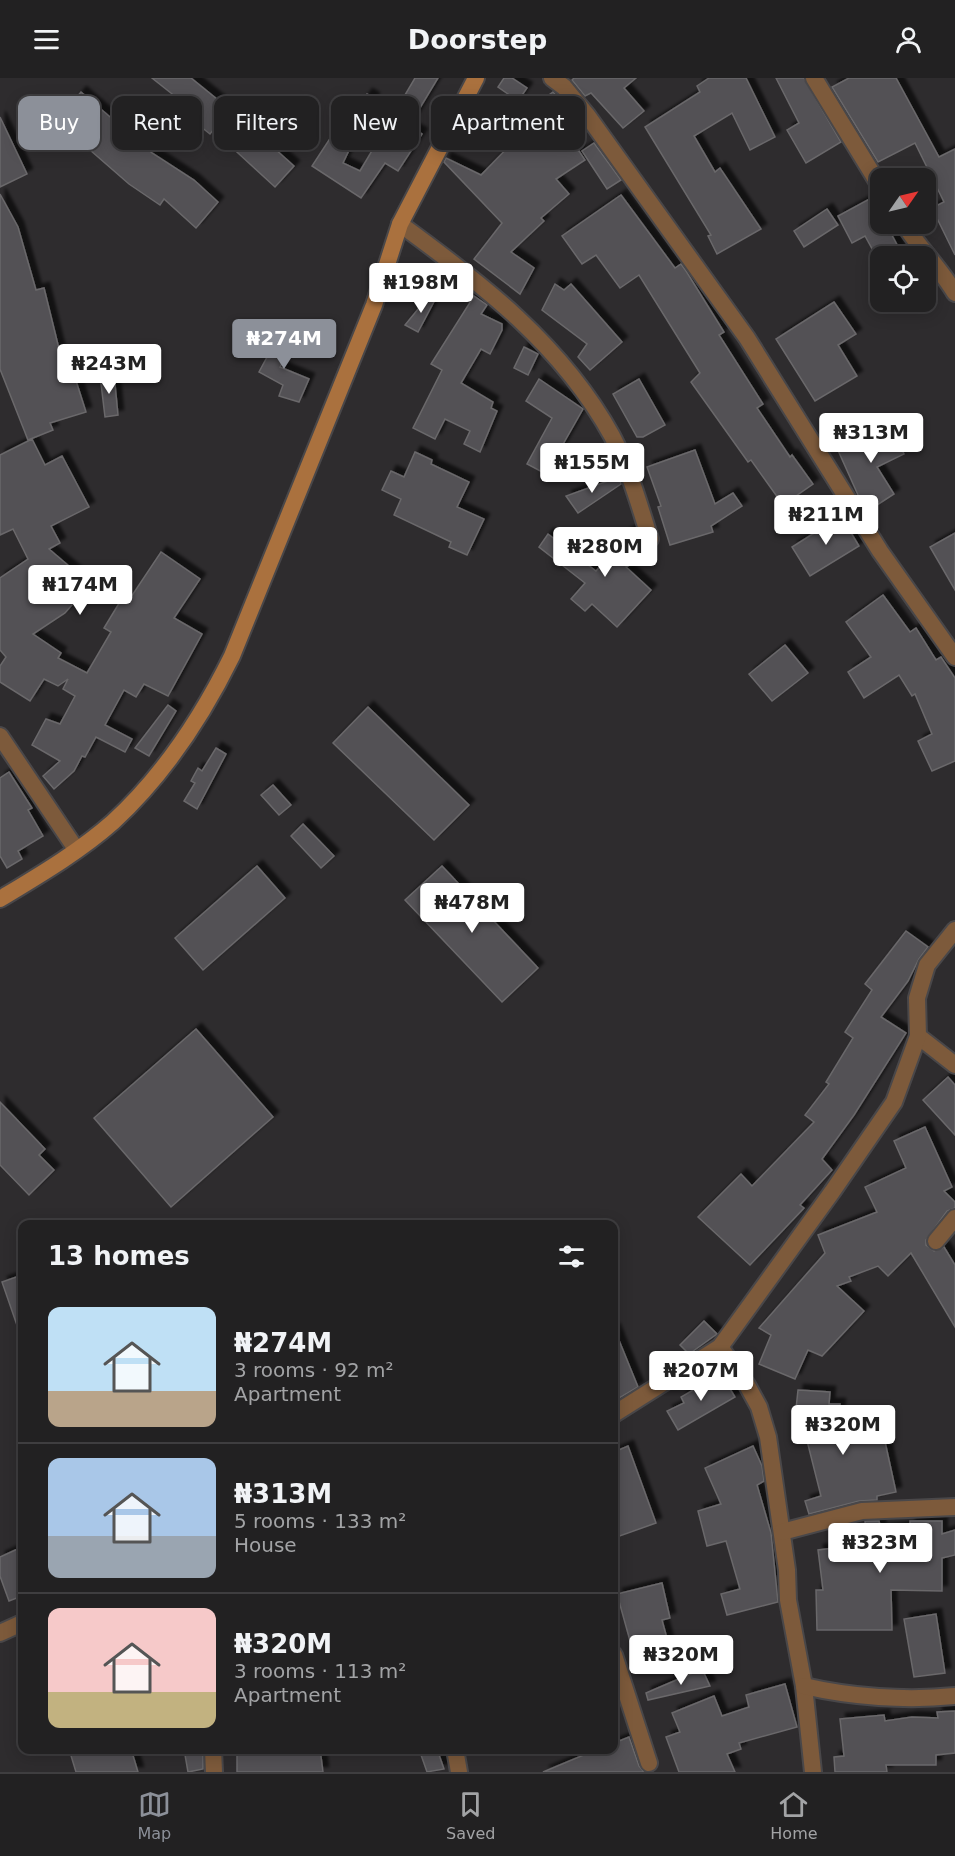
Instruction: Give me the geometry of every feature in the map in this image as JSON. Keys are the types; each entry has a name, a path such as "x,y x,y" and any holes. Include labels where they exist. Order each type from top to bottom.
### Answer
{"main road":[{"path":"0,899 41,875 113,822 169,761 205,710 232,656 374,305 400,224 476,78"}],"street":[{"path":"552,78 564,87 587,115 747,338 880,551 955,657"},
{"path":"814,78 870,170"},
{"path":"400,224 478,281 522,319 588,398 612,436 630,477 650,538"},
{"path":"910,234 955,292"},
{"path":"0,736 76,849"},
{"path":"618,1411 720,1347 744,1317 894,1102 918,1036 917,998 927,965 955,930"},
{"path":"918,1036 955,1065"},
{"path":"936,1241 955,1218"},
{"path":"720,1347 747,1385 759,1407 768,1437 782,1532 788,1600 804,1686 813,1772"},
{"path":"782,1532 862,1512 955,1507"},
{"path":"0,1633 18,1625"},
{"path":"618,1667 649,1763"},
{"path":"804,1686 831,1693 955,1696"},
{"path":"213,1754 214,1772"},
{"path":"456,1754 459,1772"}],"building":[{"path":"152,78 191,78 214,97 214,131 210,134 202,128 202,96 175,96"},
{"path":"415,78 438,78 419,109 419,96 404,96"},
{"path":"504,78 512,78 527,88 521,96 511,96 498,87"},
{"path":"574,78 636,78 624,88 644,111 623,128 591,93 585,96 572,80"},
{"path":"709,78 746,78 775,137 750,150 732,113 694,136 715,172 720,168 761,229 717,254 708,236 711,235 645,127 700,92 697,86"},
{"path":"776,78 804,78 841,142 806,163 787,130 799,123"},
{"path":"849,78 896,78 939,157 955,149 955,255 936,216 936,206 944,202 936,186 936,168 927,168 915,143 878,162 832,87"},
{"path":"100,108 112,119 112,150 149,150 194,180 218,202 196,228 164,199 160,205 129,184 90,150 100,150"},
{"path":"0,117 27,174 0,187"},
{"path":"331,137 331,150 349,150 343,163 360,171 372,150 412,150 398,171 385,163 361,198 312,166"},
{"path":"594,143 621,180 607,189 582,151"},
{"path":"235,150 276,150 294,166 275,187"},
{"path":"505,150 578,150 585,160 556,179 569,194 541,218 544,221 511,252 534,268 520,294 474,259 502,223 444,162 446,158 481,175"},
{"path":"0,194 18,227 36,290 44,288 63,365 70,362 86,412 50,423 53,430 28,440 0,369"},
{"path":"621,195 675,268 681,264 686,271 724,332 719,335 763,404 757,408 790,457 792,455 813,484 783,505 751,460 748,462 691,382 700,373 639,275 620,288 596,255 582,264 562,236"},
{"path":"870,199 870,234 891,234 898,246 870,246 865,236 852,243 838,216"},
{"path":"827,209 838,225 804,247 794,231"},
{"path":"555,284 564,290 571,284 622,342 590,370 578,357 587,344 542,310"},
{"path":"432,292 437,296 418,332 405,325"},
{"path":"474,296 487,305 481,314 502,324 502,330 490,354 481,349 461,383 493,402 491,408 497,411 480,452 464,444 470,431 445,419 435,439 413,428 442,370 431,364"},
{"path":"834,302 856,334 838,345 857,376 815,401 776,339"},
{"path":"280,333 294,341 280,367 309,379 299,402 279,396 283,385 259,372"},
{"path":"524,347 538,354 528,375 514,368"},
{"path":"114,374 118,415 105,417 100,375"},
{"path":"539,379 583,409 546,474 527,464 552,418 526,401"},
{"path":"639,379 665,425 643,437 637,437 613,394"},
{"path":"889,424 904,454 877,467 894,494 868,511 858,495 837,448"},
{"path":"32,439 45,465 62,456 89,507 51,526 60,543 49,549 90,584 65,613 33,634 61,653 58,658 87,673 111,632 104,628 121,600 127,603 161,552 200,579 174,618 202,634 168,696 144,684 136,697 124,690 105,725 132,739 125,752 96,737 74,771 54,789 43,776 60,761 32,745 46,719 60,724 75,696 63,689 68,679 58,686 44,679 30,701 0,682 0,666 6,657 0,650 0,578 28,559 13,529 0,535 0,455"},
{"path":"695,450 715,504 733,493 742,506 711,526 713,532 670,545 658,507 661,506 647,467"},
{"path":"415,452 432,460 431,464 469,482 457,507 484,519 467,555 449,547 451,542 394,515 401,499 382,490 391,471 404,477"},
{"path":"619,477 621,484 578,513 566,496"},
{"path":"841,516 859,546 810,576 792,547"},
{"path":"632,530 646,555 626,567 651,590 617,627 592,604 585,611 571,599 585,583 539,547 548,534 596,571 617,547 613,541"},
{"path":"955,533 955,590 930,547"},
{"path":"883,595 910,632 916,628 936,660 941,657 955,678 955,761 932,771 918,741 932,734 915,694 912,696 899,675 864,698 848,672 871,657 846,622"},
{"path":"785,645 808,673 772,701 749,674"},
{"path":"168,705 176,711 149,756 135,748"},
{"path":"368,707 469,805 434,840 333,743"},
{"path":"216,748 226,754 197,809 184,801 195,783 191,781 198,768 202,771"},
{"path":"9,772 32,808 28,810 43,836 18,851 22,859 7,868 0,856 0,778"},
{"path":"273,785 291,805 279,815 261,795"},
{"path":"303,824 334,856 321,868 291,836"},
{"path":"257,866 285,898 203,970 175,938"},
{"path":"442,866 538,968 502,1002 405,900"},
{"path":"906,931 928,947 908,981 881,1017 906,1033 854,1115 822,1159 832,1170 800,1205 804,1208 750,1265 698,1217 741,1174 752,1186 814,1122 805,1115 829,1084 826,1082 853,1038 845,1032 872,990 865,984"},
{"path":"196,1029 273,1117 171,1207 94,1118"},
{"path":"948,1077 955,1085 955,1135 923,1100"},
{"path":"0,1102 45,1149 39,1155 54,1170 29,1195 0,1165"},
{"path":"925,1127 952,1187 944,1191 955,1202 955,1208 947,1211 926,1240 926,1245 934,1251 944,1247 955,1265 955,1327 911,1253 888,1276 878,1266 849,1277 851,1281 837,1286 864,1311 822,1356 808,1350 795,1379 759,1364 771,1335 759,1328 825,1253 818,1235 877,1212 865,1187 906,1168 894,1141"},
{"path":"18,1276 18,1328 2,1282"},
{"path":"704,1321 717,1334 689,1354 680,1345"},
{"path":"618,1338 638,1387 618,1399"},
{"path":"721,1374 735,1397 678,1430 667,1411 684,1403 681,1397"},
{"path":"798,1390 830,1392 829,1404 840,1404 837,1438 882,1428 896,1492 877,1496 877,1500 859,1501 809,1514 805,1501 821,1496 799,1409 796,1409"},
{"path":"628,1446 656,1523 618,1537 618,1450"},
{"path":"753,1446 762,1466 764,1481 757,1485 771,1533 778,1602 727,1615 721,1594 740,1589 726,1541 707,1546 698,1511 721,1504 705,1468"},
{"path":"865,1521 879,1521 881,1530 910,1527 910,1521 942,1521 942,1534 955,1530 955,1555 942,1558 942,1591 891,1590 892,1630 817,1630 816,1590 823,1590 818,1550 867,1544"},
{"path":"18,1549 18,1598 9,1601 0,1576 0,1557"},
{"path":"662,1583 670,1618 662,1620 672,1657 637,1666 618,1594"},
{"path":"936,1614 945,1673 914,1677 904,1619"},
{"path":"702,1669 710,1686 648,1700 646,1693"},
{"path":"785,1684 797,1727 739,1743 741,1749 727,1754 735,1772 679,1772 666,1737 680,1732 672,1713 714,1696 722,1716 749,1707 746,1695"},
{"path":"955,1711 955,1753 936,1755 936,1765 886,1765 887,1772 835,1772 834,1757 844,1756 840,1719 884,1715 885,1721 912,1717 938,1718 937,1712"},
{"path":"629,1737 639,1766 644,1772 543,1772 586,1754 618,1754 618,1741"},
{"path":"71,1754 133,1754 138,1772 76,1772"},
{"path":"185,1754 203,1754 203,1769 188,1772"},
{"path":"237,1754 321,1754 323,1772 237,1772"},
{"path":"421,1754 439,1754 444,1769 427,1772"}]}
